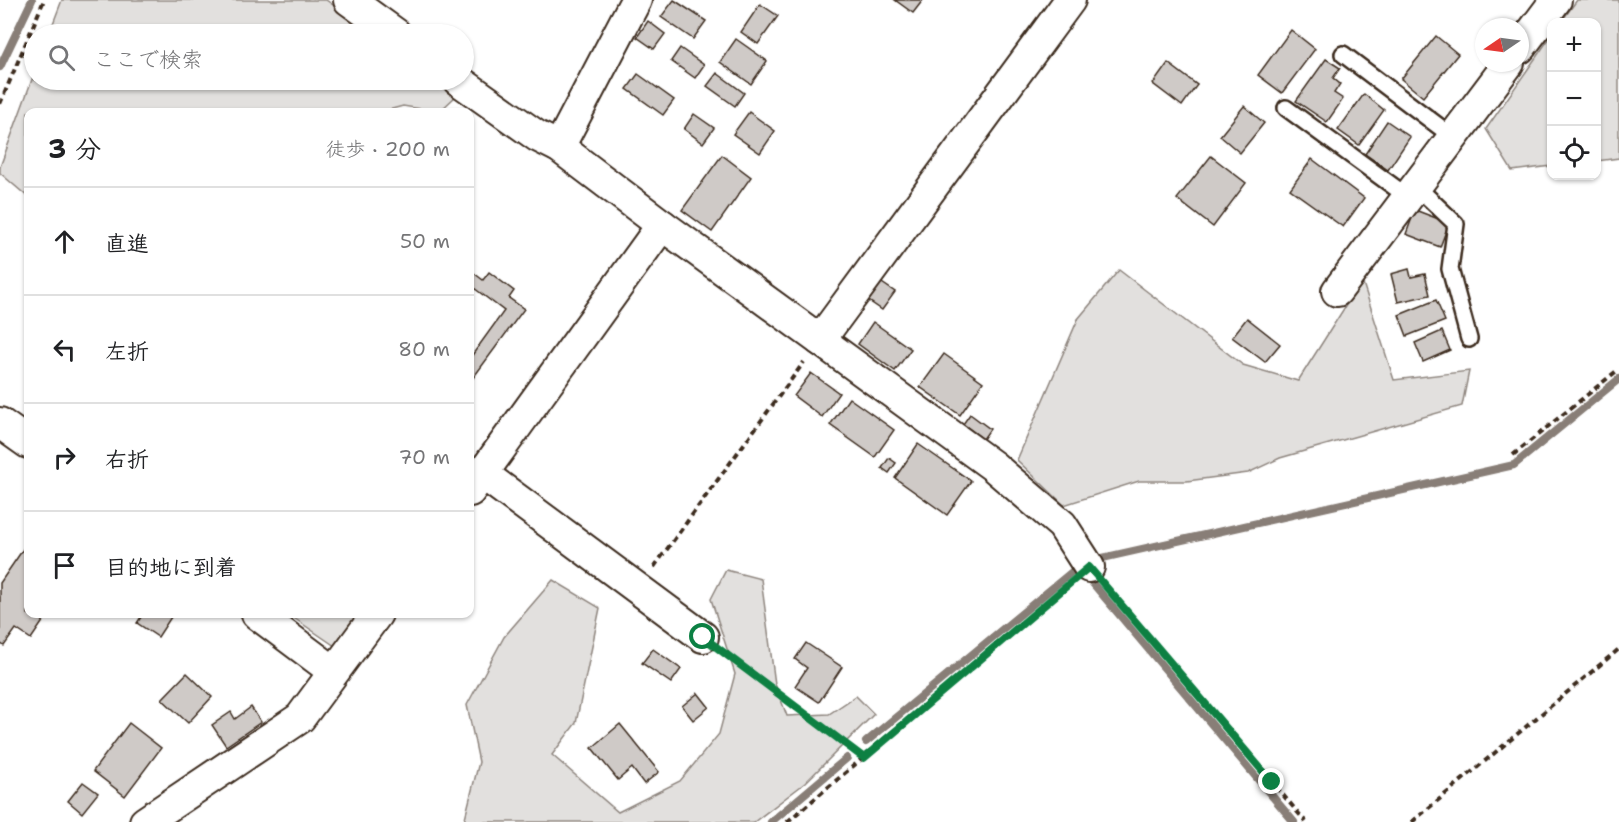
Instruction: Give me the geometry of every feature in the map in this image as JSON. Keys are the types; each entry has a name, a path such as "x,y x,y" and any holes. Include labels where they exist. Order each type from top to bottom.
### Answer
{"street":[{"path":"349,0 382,24"},
{"path":"559,147 636,0"},
{"path":"820,340 1070,0"},
{"path":"1529,36 1556,0"},
{"path":"1338,291 1502,72"},
{"path":"472,90 537,136 559,147 662,225 993,466 1062,525 1089,567"},
{"path":"662,225 476,482 638,589 703,637"},
{"path":"0,423 24,440"},
{"path":"262,618 333,670"},
{"path":"145,822 300,718 333,670 374,618"}],"lane":[{"path":"1342,54 1453,137"},
{"path":"1286,108 1456,224 1450,268 1469,339"}],"path":[{"path":"34,24 44,0"},
{"path":"0,104 24,47"},
{"path":"638,589 820,340"},
{"path":"1513,456 1619,369"},
{"path":"787,822 1089,567 1306,822"},
{"path":"703,637 864,758"},
{"path":"1413,822 1619,649"}],"shaded area":[{"path":"62,0 326,0 360,24 53,24"},
{"path":"1577,0 1619,0 1619,158 1601,160 1601,18 1564,18"},
{"path":"1547,42 1547,167 1512,171 1486,129 1526,72 1529,72 1529,67"},
{"path":"28,90 450,90 457,95 443,108 403,106 396,108 24,108 24,194 0,173 0,167"},
{"path":"1119,270 1243,365 1298,381 1362,280 1394,380 1469,371 1462,406 1280,458 1248,473 1187,481 1139,481 1064,505 1017,460 1078,319"},
{"path":"726,570 761,579 775,684 787,716 829,714 856,696 874,714 805,783 754,822 464,822 479,762 467,705 504,637 553,580 600,608 576,723 552,755 618,812 680,781 719,734 735,674 711,599"},
{"path":"294,618 355,618 335,646"}],"building":[{"path":"674,0 706,21 693,39 661,17"},
{"path":"895,0 923,0 913,13"},
{"path":"760,4 778,16 758,44 741,32"},
{"path":"648,21 665,34 654,49 637,37"},
{"path":"1291,30 1315,49 1282,93 1258,75"},
{"path":"1436,36 1458,54 1423,97 1401,79"},
{"path":"736,39 767,61 751,84 720,62"},
{"path":"680,48 704,65 695,78 671,61"},
{"path":"1326,59 1340,68 1333,78 1340,84 1334,93 1343,99 1327,122 1296,101"},
{"path":"1168,63 1197,85 1182,106 1153,84"},
{"path":"717,73 744,93 735,106 707,86"},
{"path":"638,74 674,100 663,115 627,89"},
{"path":"1364,94 1384,110 1359,145 1338,130"},
{"path":"1244,106 1264,123 1240,153 1220,136"},
{"path":"749,112 775,131 760,153 733,134"},
{"path":"694,114 714,128 703,143 684,129"},
{"path":"1387,121 1410,137 1388,170 1365,154"},
{"path":"722,155 751,177 712,232 682,210"},
{"path":"1211,156 1246,183 1213,227 1177,199"},
{"path":"1312,159 1364,198 1343,227 1290,189"},
{"path":"1415,210 1449,223 1440,247 1406,234"},
{"path":"1409,269 1411,277 1425,274 1430,295 1398,302 1391,274"},
{"path":"489,272 514,291 509,298 524,309 474,377 474,352 504,311 474,288 474,273 483,280"},
{"path":"876,279 895,292 882,310 863,297"},
{"path":"1436,300 1445,321 1407,336 1399,315"},
{"path":"1247,318 1280,344 1265,362 1232,337"},
{"path":"873,322 911,349 895,371 858,344"},
{"path":"1442,331 1450,350 1423,362 1415,343"},
{"path":"944,354 983,382 960,415 920,387"},
{"path":"811,373 839,393 822,417 794,396"},
{"path":"849,398 894,430 875,457 830,425"},
{"path":"970,414 990,429 983,439 963,424"},
{"path":"918,444 971,481 947,515 895,478"},
{"path":"889,458 896,463 889,473 882,468"},
{"path":"24,548 24,618 45,618 31,639 16,629 4,646 0,643 0,583"},
{"path":"140,618 170,618 158,637 137,623"},
{"path":"806,643 842,667 819,702 795,686 807,668 795,659"},
{"path":"653,649 681,669 671,683 642,663"},
{"path":"187,673 212,697 188,723 162,699"},
{"path":"698,693 709,707 693,720 682,706"},
{"path":"251,707 261,722 226,746 212,725 231,712 235,719"},
{"path":"129,723 161,748 125,796 93,771"},
{"path":"620,724 659,772 644,784 632,768 618,780 592,748"},
{"path":"83,782 98,793 82,813 68,801"}],"waterway":[{"path":"0,67 32,0"},
{"path":"1098,559 1514,465 1619,379"},
{"path":"866,742 1079,566"},
{"path":"1090,580 1294,822"},
{"path":"771,822 847,758"}],"route":[{"path":"703,637 864,758 1089,567 1272,782"}]}
